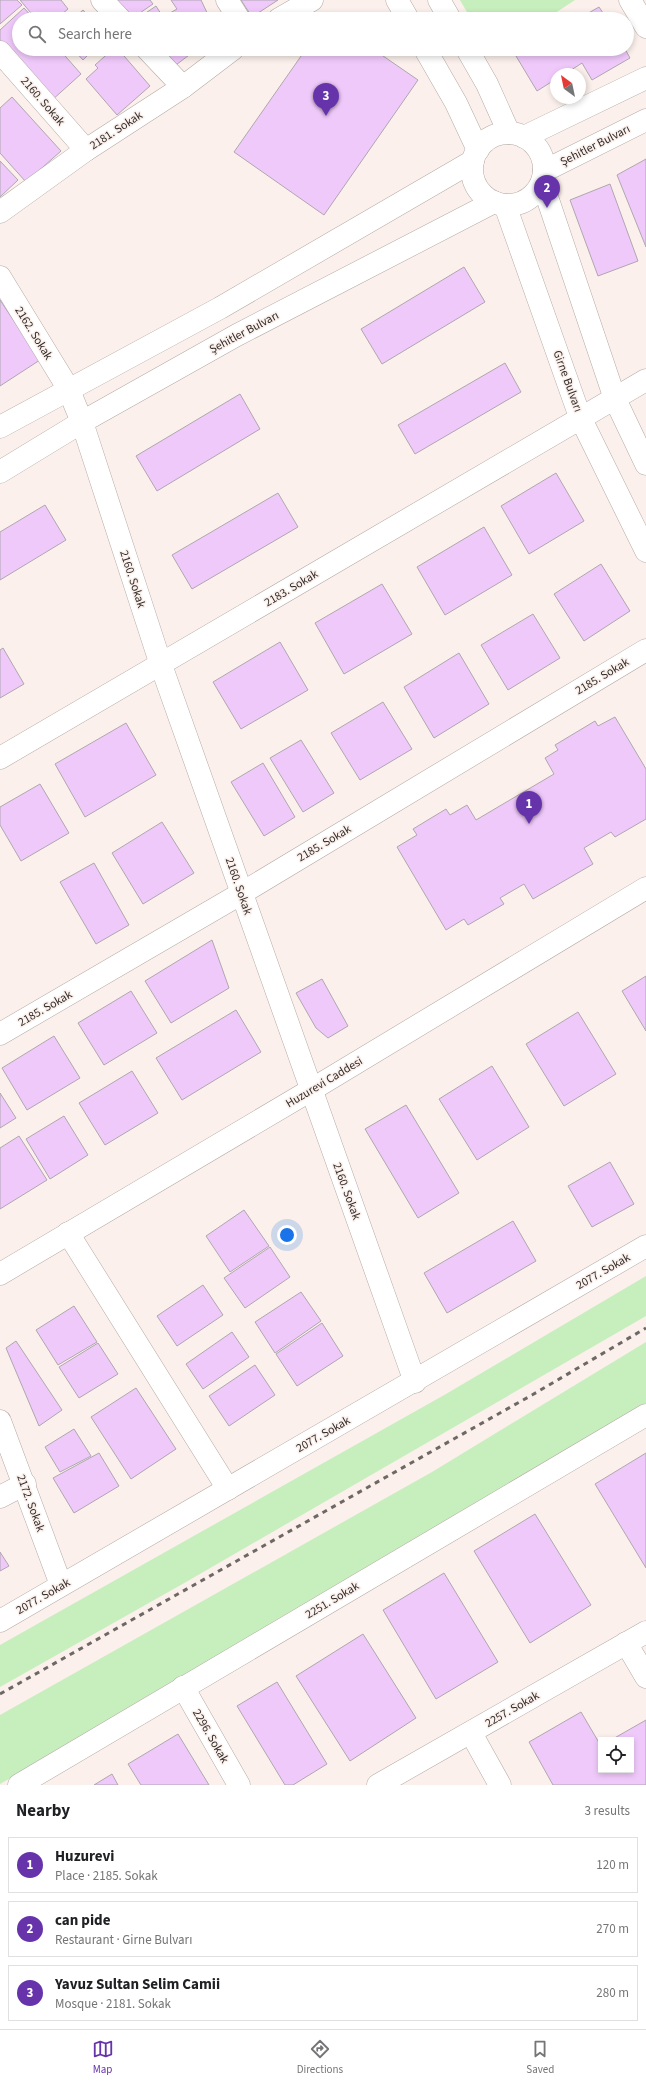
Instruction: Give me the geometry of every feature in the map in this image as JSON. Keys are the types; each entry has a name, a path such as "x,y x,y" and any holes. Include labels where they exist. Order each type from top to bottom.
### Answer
{"street":[{"path":"102,0 113,12"},
{"path":"227,0 235,12"},
{"path":"291,12 312,0"},
{"path":"397,0 404,12"},
{"path":"439,0 446,12"},
{"path":"630,0 646,27"},
{"name":"2160. Sokak","path":"0,52 86,150"},
{"path":"153,56 182,88"},
{"name":"2181. Sokak","path":"0,212 86,150 182,88 224,56"},
{"path":"429,56 456,103 476,156"},
{"path":"471,56 517,135"},
{"path":"499,203 484,195 476,185 473,173 476,156 486,141 497,135 517,135 646,78"},
{"name":"Şehitler Bulvarı","path":"543,177 646,120"},
{"name":"Şehitler Bulvarı","path":"0,472 82,422 237,335 499,203 516,204 527,199 536,192 543,177 543,160 539,149 531,141 517,135"},
{"path":"0,427 68,388 220,308 476,156"},
{"path":"543,177 615,399 646,464"},
{"name":"Girne Bulvarı","path":"499,203 580,417 646,551"},
{"name":"2162. Sokak","path":"0,277 68,388"},
{"name":"2183. Sokak","path":"0,758 161,665 580,417 615,399 646,380"},
{"name":"2160. Sokak","path":"68,388 82,422 161,665 415,1382"},
{"name":"2185. Sokak","path":"0,1034 242,893 646,650"},
{"name":"Huzurevi Caddesi","path":"0,1274 311,1090 646,888"},
{"path":"68,1233 228,1489"},
{"name":"2077. Sokak","path":"0,1621 415,1382 646,1246"},
{"name":"2251. Sokak","path":"19,1785 646,1415"},
{"name":"2172. Sokak","path":"0,1421 25,1484 61,1585"},
{"path":"0,1497 25,1484"},
{"name":"2257. Sokak","path":"378,1785 646,1632"},
{"path":"626,1643 646,1677"},
{"name":"2296. Sokak","path":"183,1687 239,1785"},
{"path":"471,1733 500,1785"}],"green space":[{"path":"460,0 575,0 557,12 467,12"},
{"path":"646,1276 646,1316 186,1582 0,1687 0,1645 446,1394"},
{"path":"646,1342 646,1403 253,1641 0,1784 0,1715 432,1472"}],"building":[{"path":"0,0 17,0 22,5 12,12 0,24"},
{"path":"20,0 61,0 68,9 64,12 30,12"},
{"path":"108,0 150,0 153,4 141,12 118,12"},
{"path":"171,0 201,0 207,12 172,12 177,9"},
{"path":"241,0 278,0 260,12 249,12"},
{"path":"156,6 160,12 147,12"},
{"path":"599,7 602,12 590,12"},
{"path":"24,8 28,12 20,12"},
{"path":"12,19 12,56 0,42 0,30"},
{"path":"12,56 65,56 81,74 51,101"},
{"path":"79,56 87,56 83,60"},
{"path":"105,56 124,56 150,86 117,115 86,79 98,68 95,65"},
{"path":"160,56 188,56 172,68"},
{"path":"301,56 383,56 418,80 324,215 234,152"},
{"path":"516,56 629,56 630,58 592,80 582,63 574,68 550,68 550,83 537,91"},
{"path":"12,97 61,151 26,182 0,153 0,108"},
{"path":"646,159 646,247 617,175"},
{"path":"0,161 18,180 0,197"},
{"path":"610,184 638,261 598,276 570,200"},
{"path":"464,267 485,302 382,364 361,329"},
{"path":"0,300 40,360 0,386"},
{"path":"505,363 521,392 415,454 398,425"},
{"path":"240,394 260,429 157,491 136,456"},
{"path":"556,473 584,521 529,554 501,506"},
{"path":"278,493 298,527 192,589 172,555"},
{"path":"45,505 66,540 0,580 0,532"},
{"path":"484,527 512,575 445,615 417,567"},
{"path":"601,564 630,611 584,641 554,594"},
{"path":"382,584 412,634 344,674 315,623"},
{"path":"533,614 560,658 508,690 481,645"},
{"path":"280,642 308,690 241,729 213,682"},
{"path":"3,648 24,684 0,698 0,650"},
{"path":"459,653 489,704 434,738 404,687"},
{"path":"383,702 412,749 360,780 331,733"},
{"path":"615,717 646,769 646,819 615,837 611,832 584,848 593,864 533,899 524,884 500,898 504,904 468,925 464,919 446,930 397,847 417,835 413,829 446,809 450,815 467,805 476,820 554,774 545,758 558,750 555,745 595,721 598,726"},
{"path":"126,723 156,775 85,817 55,764"},
{"path":"301,740 334,793 303,812 270,758"},
{"path":"263,763 295,817 264,836 231,782"},
{"path":"40,784 69,833 21,861 0,825 0,807"},
{"path":"162,822 194,873 143,904 112,853"},
{"path":"94,863 129,925 96,944 60,882"},
{"path":"212,940 229,988 171,1023 145,981"},
{"path":"646,976 646,1031 622,991"},
{"path":"322,979 348,1026 328,1038 316,1028 296,993"},
{"path":"131,991 157,1033 104,1065 78,1023"},
{"path":"236,1010 261,1052 182,1100 156,1058"},
{"path":"578,1012 616,1074 564,1106 526,1044"},
{"path":"54,1036 80,1078 27,1110 2,1068"},
{"path":"492,1066 529,1127 477,1160 439,1099"},
{"path":"132,1071 158,1113 105,1145 79,1103"},
{"path":"0,1093 16,1118 0,1128"},
{"path":"406,1105 459,1193 418,1218 365,1129"},
{"path":"64,1116 88,1155 50,1179 26,1139"},
{"path":"19,1136 47,1180 0,1209 0,1148"},
{"path":"610,1162 634,1204 592,1227 568,1186"},
{"path":"244,1210 269,1246 230,1272 206,1236"},
{"path":"513,1221 536,1261 447,1313 424,1273"},
{"path":"270,1247 290,1277 245,1308 224,1278"},
{"path":"203,1285 223,1315 177,1346 157,1316"},
{"path":"301,1292 321,1321 275,1353 255,1322"},
{"path":"74,1306 97,1342 58,1365 36,1330"},
{"path":"322,1323 343,1356 297,1386 276,1354"},
{"path":"232,1332 249,1357 203,1389 186,1364"},
{"path":"16,1341 62,1410 39,1426 6,1348"},
{"path":"98,1343 118,1374 79,1398 59,1367"},
{"path":"255,1365 275,1395 229,1426 209,1396"},
{"path":"136,1388 176,1449 131,1479 91,1417"},
{"path":"74,1429 91,1456 60,1472 45,1447"},
{"path":"99,1453 119,1486 74,1513 53,1478"},
{"path":"646,1453 646,1568 595,1484"},
{"path":"535,1514 591,1605 530,1643 474,1551"},
{"path":"0,1552 9,1566 0,1571"},
{"path":"444,1573 498,1662 436,1699 383,1610"},
{"path":"363,1634 416,1718 350,1761 296,1676"},
{"path":"277,1682 327,1764 293,1785 285,1785 237,1706"},
{"path":"581,1712 598,1741 598,1773 634,1773 634,1737 616,1737 646,1720 646,1785 553,1785 529,1742"},
{"path":"178,1734 209,1785 141,1785 128,1764"},
{"path":"112,1774 118,1785 94,1785"}],"railway":[{"path":"0,1694 532,1395 646,1328"}],"place":[{"name":"Yavuz Sultan Selim Camii","path":"326,116"},
{"name":"can pide","path":"547,208"},
{"name":"Huzurevi","path":"529,824"}]}
